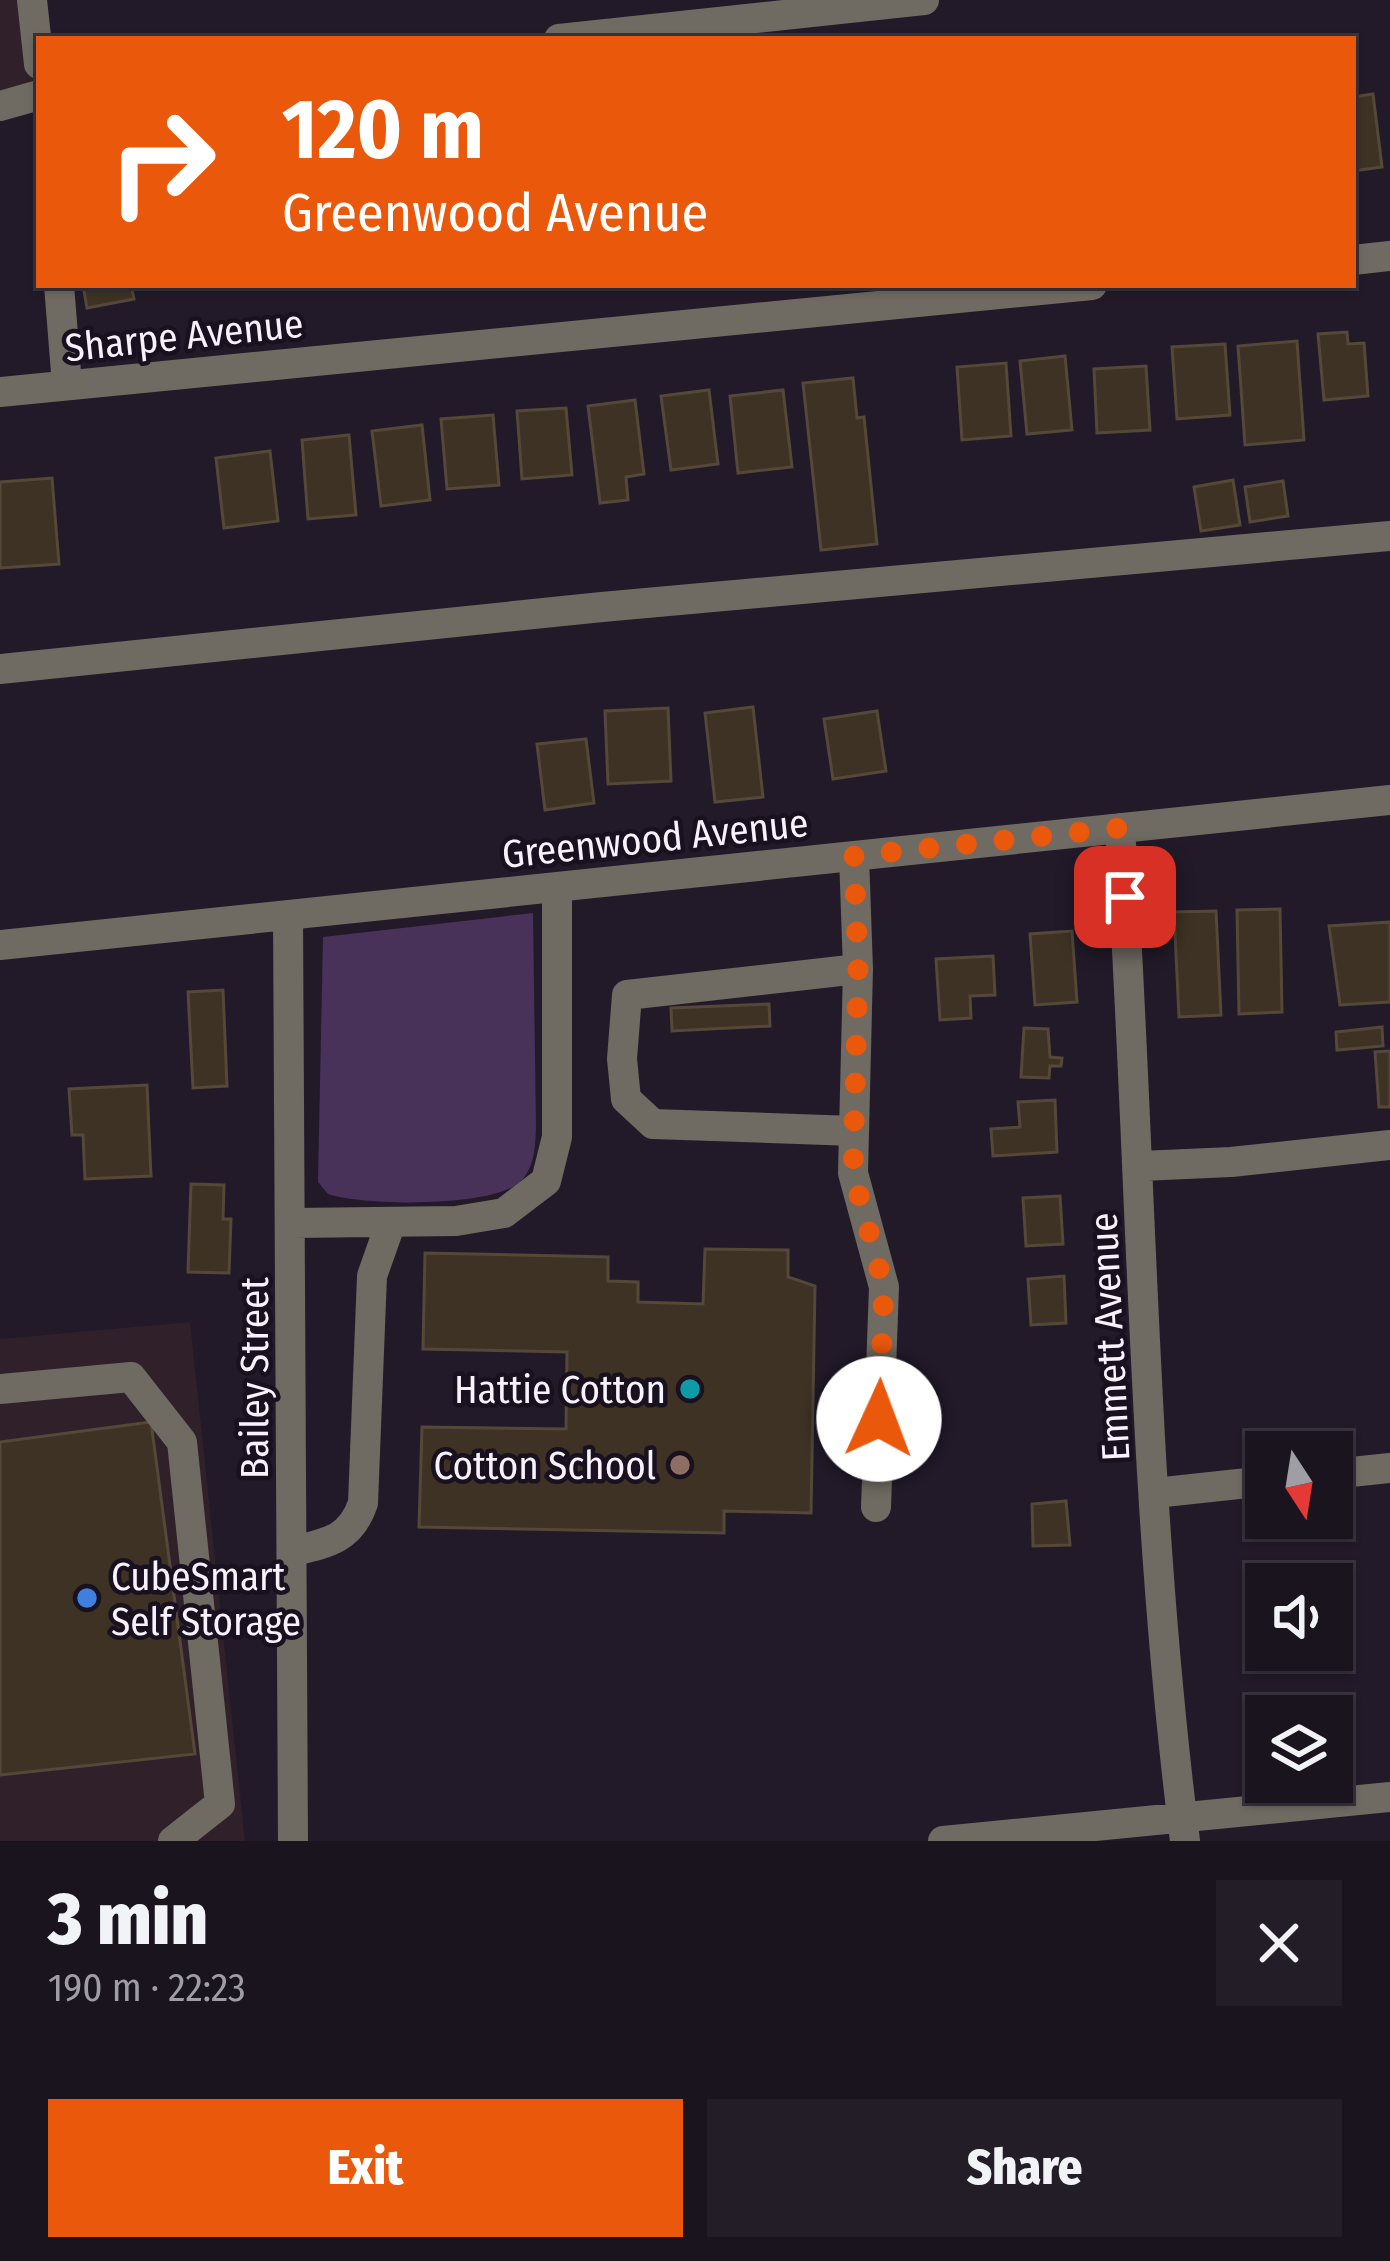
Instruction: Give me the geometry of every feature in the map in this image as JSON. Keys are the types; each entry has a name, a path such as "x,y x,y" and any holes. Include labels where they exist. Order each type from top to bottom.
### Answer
{"street":[{"path":"32,0 36,37"},
{"path":"587,36 924,0"},
{"path":"0,106 36,96"},
{"path":"1356,260 1390,256"},
{"path":"58,288 67,386"},
{"name":"Sharpe Avenue","path":"0,392 1062,288"},
{"path":"0,669 602,607 1390,536"},
{"name":"Greenwood Avenue","path":"0,945 1390,800"},
{"name":"Emmett Avenue","path":"1120,828 1141,1166 1143,1339 1183,1829"},
{"path":"854,856 858,969 853,1173 884,1287 876,1507"},
{"path":"293,1222 391,1222 504,1214 546,1181 557,1137 557,889"},
{"name":"Bailey Street","path":"288,916 293,1841"},
{"path":"854,1131 653,1124 626,1099 622,1059 627,995 858,969"},
{"path":"1141,1166 1390,1145"},
{"path":"293,1551 333,1543 356,1525 363,1503 372,1276 391,1222"},
{"path":"0,1389 131,1377 182,1442 220,1804 173,1841"},
{"path":"1353,1472 1390,1468"},
{"path":"1155,1492 1245,1483"},
{"path":"943,1841 1183,1829 1390,1797"}],"shaded area":[{"path":"0,0 32,0 36,96 0,106"},
{"path":"533,913 536,1128 526,1175 507,1190 458,1200 398,1202 328,1194 318,1182 323,937"},
{"path":"190,1322 245,1841 0,1841 0,1339"}],"building":[{"path":"1373,94 1382,167 1356,171 1356,97"},
{"path":"84,288 132,288 134,299 87,308"},
{"path":"1347,332 1348,344 1364,343 1368,396 1324,400 1318,334"},
{"path":"1297,341 1304,440 1245,445 1238,346"},
{"path":"1225,344 1230,415 1177,419 1172,347"},
{"path":"1065,356 1072,430 1027,434 1020,361"},
{"path":"1006,363 1011,436 962,440 957,367"},
{"path":"1146,366 1150,430 1097,433 1094,369"},
{"path":"853,378 857,418 864,417 877,544 821,550 803,383"},
{"path":"709,390 718,464 671,470 661,396"},
{"path":"783,390 792,467 738,473 730,396"},
{"path":"635,400 644,474 626,477 628,500 600,503 588,406"},
{"path":"566,408 572,475 522,479 517,411"},
{"path":"493,415 499,485 447,489 441,419"},
{"path":"422,425 430,500 381,506 372,431"},
{"path":"349,435 356,515 308,519 302,440"},
{"path":"270,451 278,521 224,528 216,458"},
{"path":"52,478 59,564 0,568 0,482"},
{"path":"1233,480 1240,525 1201,531 1194,487"},
{"path":"1283,481 1288,516 1250,522 1245,487"},
{"path":"753,707 763,797 715,802 705,713"},
{"path":"668,708 671,781 608,784 605,711"},
{"path":"877,711 886,771 833,779 824,719"},
{"path":"586,739 594,803 545,810 537,744"},
{"path":"1280,909 1282,1012 1239,1014 1237,910"},
{"path":"1216,911 1221,1015 1179,1017 1174,912"},
{"path":"1390,922 1390,1002 1340,1005 1329,926"},
{"path":"1072,931 1077,1002 1035,1005 1030,934"},
{"path":"993,956 995,995 970,996 971,1018 940,1020 936,959"},
{"path":"223,990 227,1086 193,1088 188,992"},
{"path":"769,1004 770,1026 672,1031 671,1008"},
{"path":"1382,1027 1383,1046 1337,1050 1336,1032"},
{"path":"1024,1028 1048,1029 1050,1057 1062,1058 1061,1066 1050,1066 1049,1078 1021,1077"},
{"path":"1390,1051 1390,1107 1379,1107 1375,1052"},
{"path":"147,1085 151,1176 85,1179 83,1135 72,1135 69,1089"},
{"path":"1055,1100 1057,1152 993,1156 991,1129 1020,1127 1018,1102"},
{"path":"191,1184 224,1185 223,1219 231,1219 229,1273 188,1272"},
{"path":"1060,1196 1063,1244 1026,1246 1023,1198"},
{"name":"Hattie Cotton","path":"705,1249 788,1250 788,1277 815,1286 811,1513 724,1511 724,1533 419,1527 422,1427 566,1429 567,1352 423,1349 425,1253 608,1257 608,1281 638,1282 638,1302 703,1304"},
{"path":"1064,1276 1066,1323 1031,1325 1028,1279"},
{"name":"CubeSmart Self Storage","path":"151,1422 195,1754 0,1775 0,1442"},
{"path":"1066,1501 1070,1545 1033,1546 1032,1504"}],"place":[{"name":"Hattie Cotton","path":"690,1389"},
{"name":"Cotton School","path":"680,1465"},
{"name":"CubeSmart Self Storage","path":"87,1598"}],"route":[{"path":"879,1419 884,1287 853,1173 858,969 854,856 1120,828 1125,897"}]}
